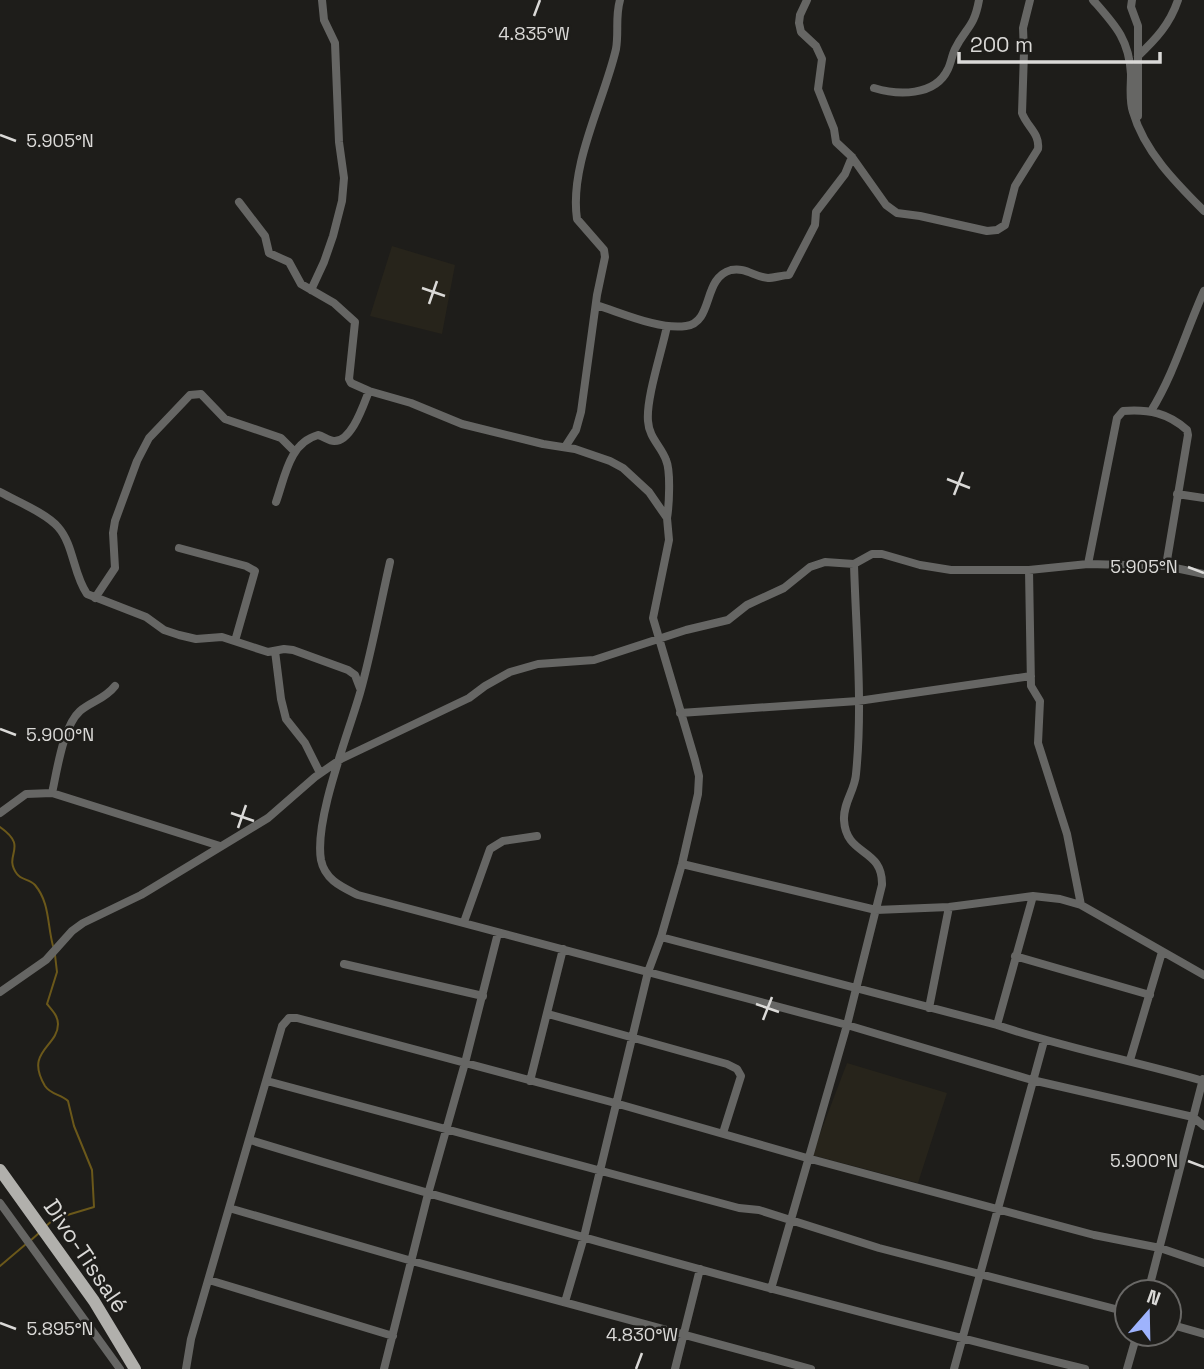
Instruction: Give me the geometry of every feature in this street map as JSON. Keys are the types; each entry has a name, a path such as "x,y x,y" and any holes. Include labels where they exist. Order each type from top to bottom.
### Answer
{"main road":[{"name":"Divo-Tissalé","path":"0,1170 94,1301 135,1369"}],"street":[{"path":"311,290 333,236 342,201 344,178 339,142 335,43 324,20 322,0"},
{"path":"565,447 576,430 581,412 605,257 604,250 577,219 576,198 582,159 616,48 616,16 620,0"},
{"path":"807,0 800,15 801,32 816,46 822,59 818,89 834,129 836,142 852,157 886,205 898,213 987,231 997,230 1005,225 1015,186 1038,149 1039,142 1035,132 1022,113 1023,27 1030,0"},
{"path":"874,88 904,94 916,92 941,79 947,71 956,46 974,22 979,0"},
{"path":"1093,0 1121,33 1128,48 1132,107 1138,126 1174,180 1204,211"},
{"path":"1132,0 1131,7 1138,26 1138,126"},
{"path":"1137,57 1161,34 1173,15 1178,0"},
{"path":"596,305 667,326 695,323 701,317 713,284 720,275 731,270 745,269 768,278 789,275 815,226 816,212 845,174 852,157"},
{"path":"239,202 265,236 269,254 289,262 301,284 334,303 355,322 349,379 356,386 411,403 462,424 565,447 610,461 623,468 649,492 667,518"},
{"path":"1151,411 1165,388 1204,291"},
{"path":"565,1301 584,1237 649,972 682,864 698,794 699,776 658,638 653,611 667,555 670,502 668,463 655,443 648,422 650,399 667,326"},
{"path":"276,502 295,451 313,437 340,440 358,419 369,391"},
{"path":"95,598 115,568 115,522 137,461 149,438 190,395 201,394 225,419 281,438 295,451"},
{"path":"1088,564 1117,418 1124,411 1151,411 1173,418 1187,430 1166,566"},
{"path":"0,492 58,527 87,594 139,614 164,630 179,635 196,639 222,638 268,652 293,650 348,670 355,676 360,691"},
{"path":"1177,494 1204,498"},
{"path":"179,548 246,566 255,571 235,641"},
{"path":"0,992 46,960 72,931 83,923 141,895 268,818 320,773 341,759 469,698 510,671 538,664 594,660 658,638 728,620 747,605 784,588 810,567 825,562 854,564 872,554 883,554 943,569 1029,570 1088,564 1166,566 1204,573"},
{"path":"390,562 360,691 326,805 321,863 328,876 341,887 358,895 847,1025 1032,1080 1193,1117 1204,1126"},
{"path":"771,1289 847,1025 882,885 882,872 876,860 853,845 845,833 846,803 856,777 858,701 854,564"},
{"path":"1029,570 1031,686 1040,701 1041,710 1038,743 1067,834 1081,905"},
{"path":"275,651 286,719 305,743 320,773"},
{"path":"680,713 858,701 1031,676"},
{"path":"52,793 71,722 87,706 108,695 115,686"},
{"path":"0,813 26,794 52,793 220,846"},
{"path":"464,922 490,849 503,841 537,836"},
{"path":"682,864 876,909 949,907 1033,896 1060,899 1081,905 1204,975"},
{"path":"998,1025 1033,896"},
{"path":"929,1008 949,907"},
{"path":"384,1369 498,933"},
{"path":"661,937 998,1025 1044,1041 1203,1078 1152,1278"},
{"path":"530,1081 562,949"},
{"path":"1130,1060 1163,953"},
{"path":"1015,956 1150,995"},
{"path":"344,964 483,996"},
{"path":"548,1014 737,1069 741,1076 739,1086 723,1133"},
{"path":"186,1369 191,1339 282,1026 289,1018 615,1103 1094,1235 1160,1248 1204,1263"},
{"path":"954,1369 1044,1041"},
{"path":"267,1081 446,1127 738,1208 759,1210 980,1275 1113,1308"},
{"path":"250,1140 428,1194 771,1289 1085,1369"},
{"path":"0,1203 120,1369"},
{"path":"229,1208 411,1261 811,1369"},
{"path":"675,1369 700,1269"},
{"path":"209,1280 393,1336"},
{"path":"1183,1328 1204,1334"},
{"path":"1127,1369 1133,1348"}],"shaded area":[{"path":"392,246 455,265 442,334 370,316"},
{"path":"847,1063 947,1093 918,1183 812,1155"}],"waterway":[{"path":"0,827 13,840 15,846 12,861 17,874 33,883 40,892 53,946"},
{"path":"46,1226 54,1219 94,1207 92,1170 74,1126 68,1101 47,1089 38,1065 44,1050 57,1032 56,1016 47,1004 57,972 55,955"},
{"path":"30,1241 39,1233"},
{"path":"0,1266 26,1244"}]}
